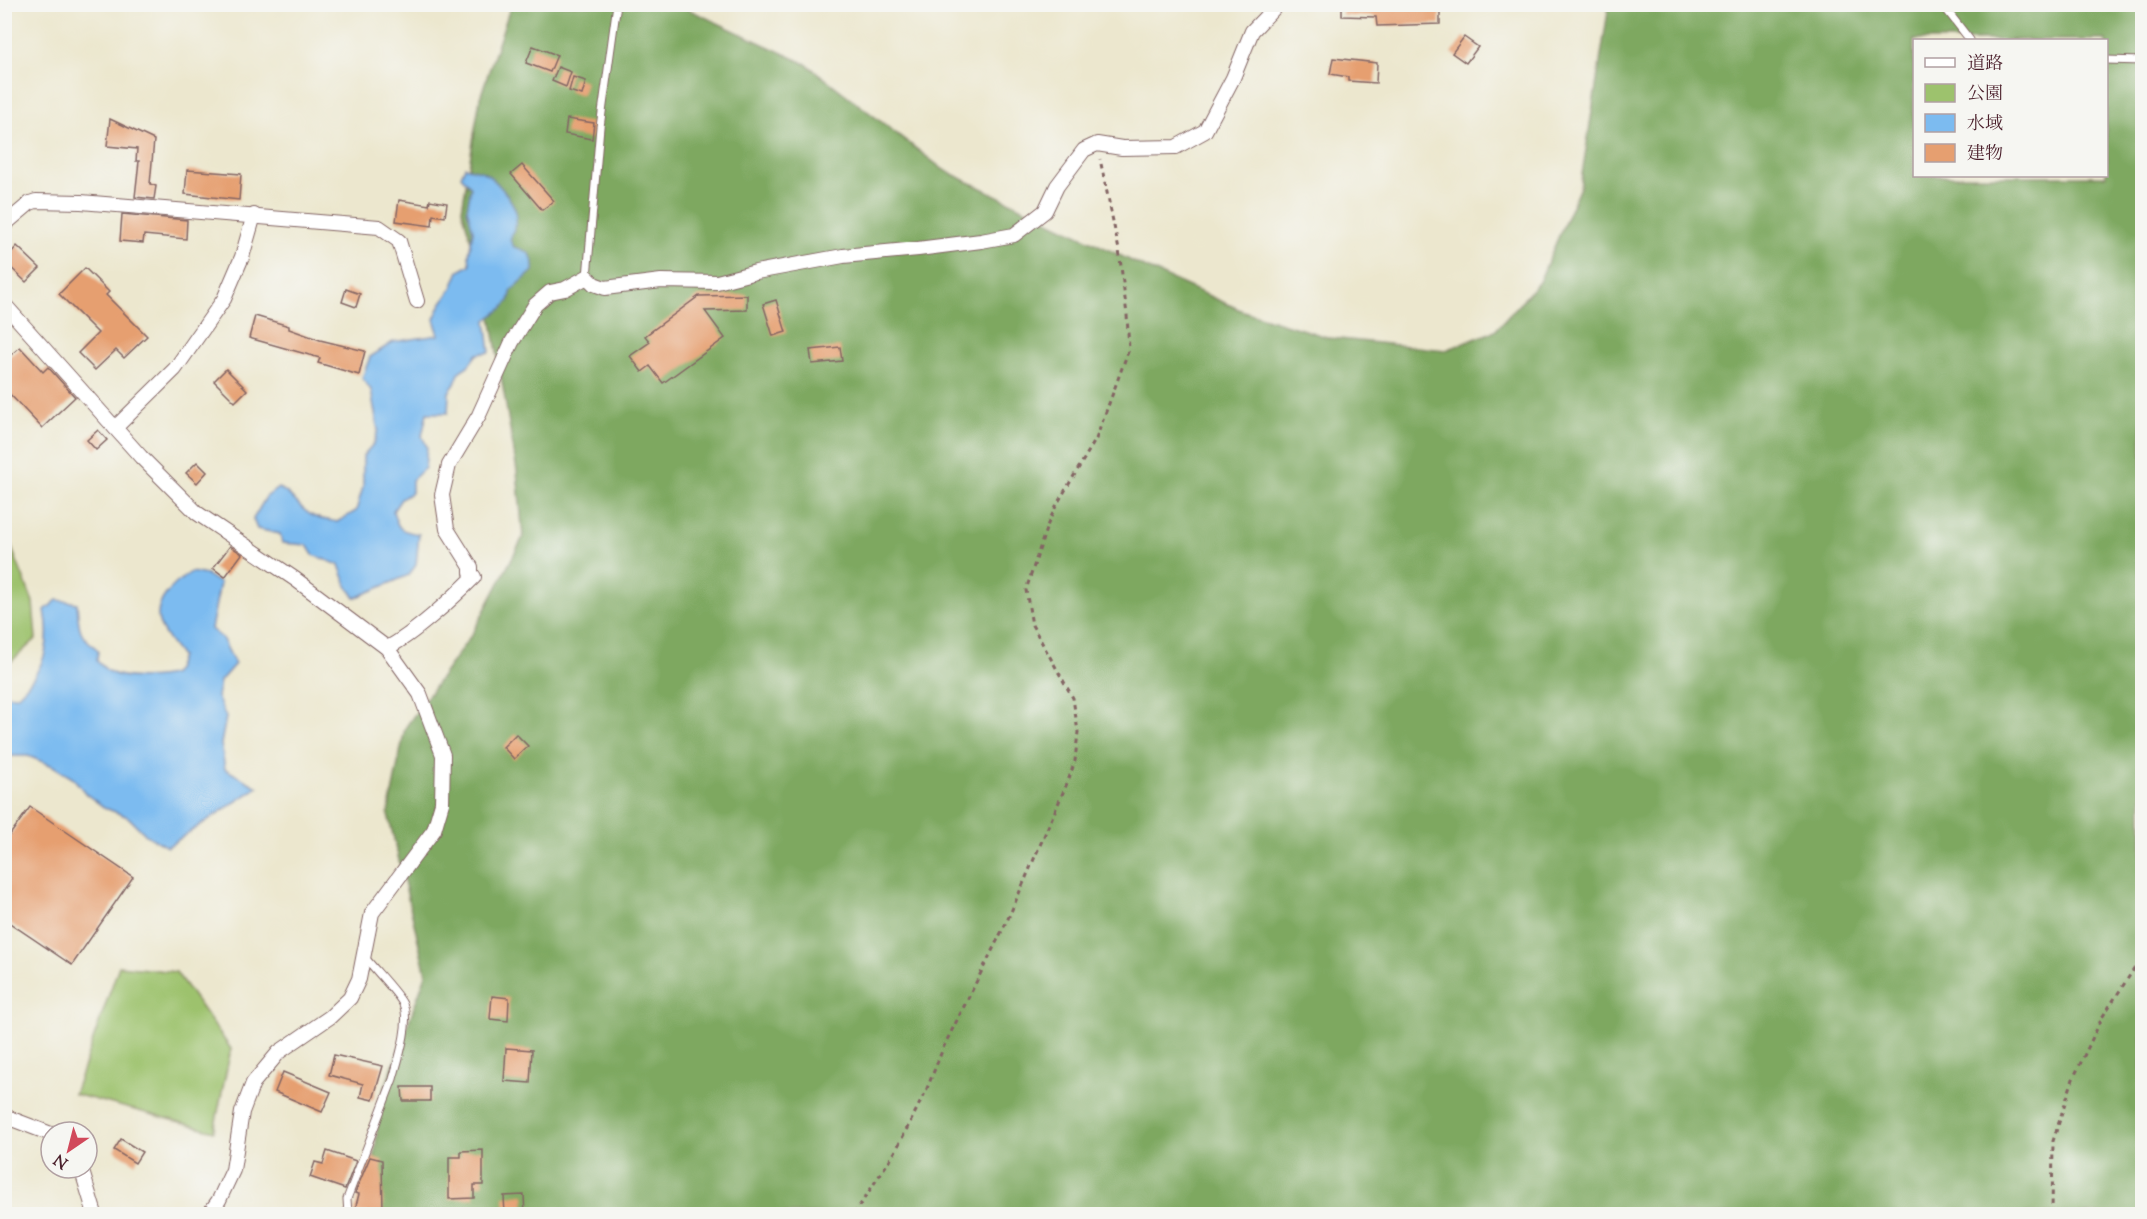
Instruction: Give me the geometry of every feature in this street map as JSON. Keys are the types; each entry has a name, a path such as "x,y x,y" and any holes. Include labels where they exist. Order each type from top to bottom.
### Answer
{"street":[{"path":"387,648 399,642 474,577 471,567 447,529 442,495 449,465 479,415 512,342 535,304 550,292 565,289 587,277 594,284 605,288 661,281 717,282 756,272 843,256 929,248 1014,234 1045,211 1057,186 1084,150 1097,144 1122,148 1176,147 1205,131 1233,78 1252,31 1278,4"},
{"path":"4,225 30,203 36,201 81,202 254,215 379,227 399,242 417,300"},
{"path":"115,428 175,369 224,300 242,257 254,215"},
{"path":"4,304 173,491 197,513 295,579 387,648 420,694 443,755 442,803 435,830 372,913 359,979 350,998 330,1017 279,1052 253,1083 242,1112 233,1170 209,1215"},
{"path":"4,1116 39,1129"},
{"path":"85,1180 95,1215"}],"lane":[{"path":"587,277 600,127 617,4"},
{"path":"1942,4 1969,39"},
{"path":"2108,60 2142,61"},
{"path":"348,1215 347,1199 396,1070 406,1019 403,1004 364,956"}],"path":[{"path":"854,1215 895,1152 926,1091 944,1046 1007,921 1075,761 1078,732 1073,698 1032,625 1026,590 1047,526 1057,504 1096,439 1129,349 1119,250 1097,144"},
{"path":"2052,1215 2054,1141 2073,1079 2103,1016 2142,957"}],"green space":[{"path":"511,5 679,5 806,64 944,170 1142,266 1243,311 1330,338 1446,350 1495,331 1539,282 1580,187 1609,5 2142,5 2142,1214 369,1214 380,1101 426,974 388,814 405,728 472,634 523,537 517,471 488,299 462,210 480,98"},
{"path":"5,531 33,602 36,639 5,667"},
{"path":"119,966 176,972 231,1049 214,1131 74,1094"}],"water":[{"path":"465,167 488,175 511,202 516,212 516,219 510,240 514,247 530,254 533,271 512,290 509,301 503,308 486,320 490,352 477,354 468,366 460,371 449,392 448,413 427,413 422,436 427,447 425,468 412,480 412,492 401,499 393,511 396,522 401,528 419,534 416,565 409,575 355,598 347,586 339,565 313,555 307,545 282,543 280,534 257,529 253,519 266,497 278,488 308,513 319,518 337,522 356,511 363,487 363,456 374,443 378,430 371,390 362,378 370,357 393,342 439,335 434,319 459,271 470,265 469,254 473,231 467,209 471,187 461,176"},
{"path":"191,572 207,575 220,583 211,629 222,638 235,664 220,681 217,697 226,717 221,744 225,769 258,787 167,847 146,835 128,817 105,808 86,794 74,779 53,766 28,756 5,756 5,695 17,696 40,667 47,635 45,610 57,600 77,603 80,630 98,650 97,661 108,671 122,676 140,678 174,674 181,657 160,625 159,609 166,594"}],"building":[{"path":"1342,4 1440,4 1440,24 1377,26 1376,17 1342,16"},
{"path":"1464,37 1478,47 1466,63 1452,53"},
{"path":"533,46 557,55 550,72 526,63"},
{"path":"1333,58 1377,63 1376,83 1348,81 1348,77 1330,74"},
{"path":"558,67 571,72 566,87 552,81"},
{"path":"573,77 586,81 582,95 569,91"},
{"path":"110,119 154,140 150,184 156,186 154,199 135,197 139,161 136,161 137,149 107,146"},
{"path":"567,119 594,123 592,139 565,134"},
{"path":"522,165 554,201 542,210 511,174"},
{"path":"187,170 241,174 239,200 185,194"},
{"path":"399,200 429,205 430,200 447,203 445,217 433,215 432,226 396,221"},
{"path":"122,214 187,220 186,239 144,235 143,243 120,241"},
{"path":"17,246 40,268 26,282 4,261"},
{"path":"85,268 109,292 106,295 147,336 124,358 116,350 95,370 78,353 98,333 59,294"},
{"path":"346,289 360,294 356,307 342,302"},
{"path":"747,295 747,310 705,311 725,338 663,383 650,366 642,372 630,356 650,342 645,336 699,296"},
{"path":"776,300 786,332 773,336 763,304"},
{"path":"255,316 289,326 289,329 320,340 365,351 359,375 318,363 320,358 249,338"},
{"path":"20,347 43,372 48,367 75,397 42,428 4,388 4,361"},
{"path":"840,347 842,361 812,364 810,350"},
{"path":"226,369 247,390 235,402 214,381"},
{"path":"98,430 107,440 96,450 87,440"},
{"path":"197,462 207,472 197,483 186,473"},
{"path":"230,546 242,554 225,577 213,568"},
{"path":"516,734 528,746 514,759 503,747"},
{"path":"30,807 133,877 72,965 4,919 4,833 9,836"},
{"path":"492,996 509,998 508,1021 490,1019"},
{"path":"506,1048 532,1050 530,1083 504,1081"},
{"path":"334,1055 383,1066 373,1100 360,1097 363,1084 329,1075"},
{"path":"283,1072 331,1092 322,1112 275,1092"},
{"path":"402,1087 430,1087 430,1101 403,1101"},
{"path":"121,1139 142,1152 135,1163 114,1150"},
{"path":"483,1150 483,1185 474,1185 474,1198 449,1199 449,1157 461,1157 461,1151"},
{"path":"327,1151 356,1161 345,1189 310,1177 315,1162 323,1164"},
{"path":"370,1157 382,1160 383,1213 354,1213 359,1194 355,1193"},
{"path":"524,1195 525,1215 505,1215 504,1196"}]}
